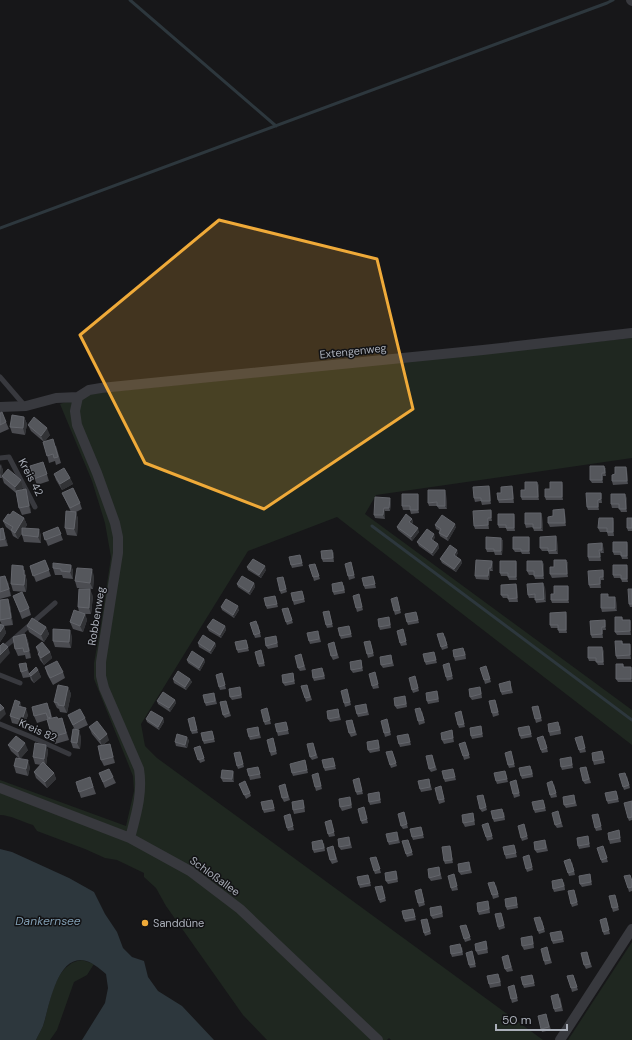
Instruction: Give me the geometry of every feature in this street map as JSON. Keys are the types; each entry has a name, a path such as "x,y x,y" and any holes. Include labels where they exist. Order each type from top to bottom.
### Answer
{"street":[{"name":"Extengenweg","path":"0,407 26,406 56,398 78,396 89,390 101,388 452,353 632,333"},
{"name":"Robbenweg","path":"78,396 75,411 77,426 97,473 115,523 118,537 118,553 101,662 101,676 104,688 139,769 141,783 140,801 130,838"},
{"name":"Schloßallee","path":"0,788 130,838 190,870 240,909 378,1040"},
{"path":"560,1040 632,929"}],"lane":[{"path":"0,377 26,406"},
{"name":"Kreis 42","path":"0,458 9,457 35,507"},
{"path":"0,651 55,602"},
{"path":"0,675 20,683"},
{"name":"Kreis 82","path":"0,724 69,754"}],"highlighted area":[{"path":"219,220 377,259 413,409 264,509 145,463 80,335"}],"shaded area":[{"path":"632,338 632,458 376,495 365,514 632,710 632,745 337,517 248,551 141,724 145,746 157,758 543,1040 391,1040 389,1038 387,1040 267,1040 243,1015 166,906 156,888 144,877 144,873 117,860 105,858 37,831 33,825 12,817 0,815 0,780 126,826 134,791 133,776 94,679 94,663 111,557 105,523 92,481 60,404 89,394"},
{"path":"632,942 632,1040 568,1040"},
{"path":"82,960 94,964 87,975 74,982 57,1030 50,1040 36,1040 43,1026 58,978 70,965"}],"water":[{"name":"Dankernsee","path":"0,849 12,852 69,878 94,892 105,914 117,932 123,948 132,957 144,961 148,977 158,991 182,1006 214,1040 82,1040 105,1003 108,988 106,974 92,963 82,960 73,962 66,967 60,975 51,997 43,1026 36,1040 0,1040"}],"building":[{"path":"2,412 6,422 0,425 0,413"},
{"path":"12,415 24,417 23,428 10,427"},
{"path":"34,417 47,428 41,436 28,425"},
{"path":"53,439 58,457 54,458 53,454 47,456 43,442"},
{"path":"43,462 47,474 34,479 30,466"},
{"path":"590,466 604,466 605,473 602,473 602,480 590,480"},
{"path":"615,467 626,467 627,481 612,481 612,475 615,474"},
{"path":"64,468 70,478 60,484 54,474"},
{"path":"8,469 21,480 15,487 2,476"},
{"path":"525,482 537,482 538,497 521,497 521,490 525,490"},
{"path":"550,482 562,482 562,497 545,497 545,489 550,489"},
{"path":"489,486 490,501 481,501 481,498 474,498 473,487"},
{"path":"512,486 513,499 498,500 497,493 501,493 501,487"},
{"path":"73,488 80,503 70,508 62,493"},
{"path":"26,489 29,506 19,508 16,491"},
{"path":"428,490 445,490 445,506 437,506 437,502 428,503"},
{"path":"586,493 601,493 601,499 598,500 598,507 587,507"},
{"path":"402,494 418,494 418,510 410,510 410,506 402,506"},
{"path":"611,494 625,494 626,509 619,509 619,504 611,504"},
{"path":"375,497 390,498 389,508 384,508 383,515 374,515"},
{"path":"564,509 565,523 548,523 548,517 553,516 553,510"},
{"path":"491,510 491,518 488,518 488,525 474,526 473,511"},
{"path":"13,511 24,518 15,533 11,530 13,527 3,521 8,514 10,515"},
{"path":"66,511 76,512 74,529 65,528"},
{"path":"525,513 541,513 541,528 533,528 533,524 525,524"},
{"path":"406,514 412,519 409,522 418,528 411,537 397,527"},
{"path":"498,514 514,514 514,528 506,528 506,525 498,525"},
{"path":"442,515 455,524 447,537 439,533 441,529 435,525"},
{"path":"599,518 613,518 613,532 607,532 607,528 598,528"},
{"path":"627,518 632,518 632,528 627,528"},
{"path":"58,527 61,534 45,540 43,533"},
{"path":"3,528 5,539 0,540 0,529"},
{"path":"22,528 39,529 38,537 22,535"},
{"path":"427,529 434,534 431,539 438,544 432,553 417,542"},
{"path":"556,536 556,550 548,551 548,548 540,548 540,537"},
{"path":"486,537 501,538 501,551 486,549"},
{"path":"513,537 529,537 529,551 513,549"},
{"path":"613,542 627,542 627,556 621,556 621,552 613,552"},
{"path":"602,543 602,550 599,550 600,557 588,557 588,544"},
{"path":"450,545 457,550 454,555 461,560 454,569 440,559"},
{"path":"332,550 333,558 322,559 321,551"},
{"path":"300,555 302,563 291,565 289,557"},
{"path":"253,559 265,566 259,575 247,567"},
{"path":"45,560 49,570 33,576 30,566"},
{"path":"476,560 492,561 488,576 475,576"},
{"path":"554,560 566,560 567,574 550,574 550,567 554,567"},
{"path":"500,561 516,561 516,577 508,577 508,573 500,573"},
{"path":"527,561 542,561 543,576 534,576 534,571 527,571"},
{"path":"351,562 354,575 348,576 345,564"},
{"path":"53,563 71,565 70,572 53,568"},
{"path":"315,564 319,576 313,577 309,565"},
{"path":"12,565 23,566 25,575 24,585 11,584"},
{"path":"613,565 627,565 627,579 621,579 621,575 613,575"},
{"path":"77,568 92,569 90,583 75,581"},
{"path":"603,570 603,577 600,577 600,584 589,585 588,571"},
{"path":"5,576 9,589 0,592 0,577"},
{"path":"242,576 254,583 249,592 237,584"},
{"path":"373,576 375,584 364,586 362,578"},
{"path":"283,577 286,589 280,591 277,578"},
{"path":"342,582 344,590 333,592 332,584"},
{"path":"543,583 544,599 535,600 535,594 528,595 527,584"},
{"path":"516,584 517,598 508,599 508,595 501,595 501,585"},
{"path":"554,586 568,586 568,600 551,600 551,594 554,594"},
{"path":"79,589 90,589 89,608 78,607"},
{"path":"628,589 632,589 632,604 629,604"},
{"path":"302,591 304,599 293,601 291,593"},
{"path":"22,592 29,608 20,612 13,596"},
{"path":"359,594 362,607 356,608 353,596"},
{"path":"601,594 608,594 608,597 615,597 615,608 601,608"},
{"path":"275,596 277,604 266,606 264,598"},
{"path":"397,597 400,610 394,611 391,599"},
{"path":"8,599 11,618 0,620 0,600"},
{"path":"226,599 238,606 233,615 221,607"},
{"path":"288,608 292,620 286,622 282,609"},
{"path":"74,610 85,614 80,626 70,622"},
{"path":"329,611 332,624 326,625 323,612"},
{"path":"416,612 418,620 407,622 405,614"},
{"path":"566,612 566,630 558,630 558,625 550,625 550,613"},
{"path":"389,617 390,625 379,627 378,619"},
{"path":"615,617 622,617 622,620 630,620 630,631 615,632"},
{"path":"32,618 46,627 41,635 27,626"},
{"path":"213,619 225,626 220,635 207,627"},
{"path":"605,620 605,627 602,627 602,634 591,635 590,621"},
{"path":"256,621 260,633 254,635 250,623"},
{"path":"0,624 4,626 0,632"},
{"path":"349,626 351,634 340,636 338,628"},
{"path":"53,629 70,630 69,642 53,641"},
{"path":"403,629 406,641 400,643 397,631"},
{"path":"318,631 319,639 309,641 307,633"},
{"path":"443,633 447,645 441,647 437,634"},
{"path":"25,634 29,651 24,652 23,648 15,649 13,637"},
{"path":"203,635 215,643 210,651 198,643"},
{"path":"276,636 277,643 266,646 265,638"},
{"path":"246,640 248,648 237,650 235,642"},
{"path":"370,641 373,653 367,654 364,642"},
{"path":"615,641 622,641 622,644 630,644 630,655 616,656"},
{"path":"42,642 50,652 41,658 38,654 40,652 36,647"},
{"path":"334,642 337,655 331,656 328,644"},
{"path":"3,643 8,647 0,655 0,646"},
{"path":"588,647 602,647 603,662 596,662 596,658 588,658"},
{"path":"463,648 465,655 454,657 453,650"},
{"path":"261,650 264,663 258,664 255,652"},
{"path":"192,651 204,659 199,668 187,660"},
{"path":"434,652 436,660 425,662 423,654"},
{"path":"301,654 304,666 298,668 295,656"},
{"path":"391,655 392,663 381,665 380,657"},
{"path":"361,660 362,668 351,670 350,662"},
{"path":"57,661 63,672 50,678 45,667"},
{"path":"26,663 27,670 21,672 19,664"},
{"path":"449,663 452,676 446,677 443,665"},
{"path":"616,664 623,664 623,667 631,667 631,679 616,679"},
{"path":"486,666 490,679 484,680 480,668"},
{"path":"36,667 38,670 31,676 29,674"},
{"path":"322,668 324,676 313,678 312,670"},
{"path":"178,671 190,679 185,687 173,679"},
{"path":"375,672 378,684 372,686 369,674"},
{"path":"222,673 225,685 219,687 216,675"},
{"path":"293,673 294,681 283,683 282,675"},
{"path":"415,676 418,688 412,690 409,678"},
{"path":"510,681 511,690 501,692 499,684"},
{"path":"58,685 68,687 64,706 58,705 58,703 54,702"},
{"path":"307,685 310,697 305,698 301,686"},
{"path":"240,687 241,695 230,697 229,689"},
{"path":"480,687 481,694 470,697 469,689"},
{"path":"347,689 350,702 344,703 341,691"},
{"path":"437,691 438,699 427,701 426,693"},
{"path":"163,692 175,700 169,708 157,701"},
{"path":"214,693 215,701 205,703 203,695"},
{"path":"405,696 406,704 395,706 394,698"},
{"path":"15,700 20,702 18,706 26,708 22,720 10,716"},
{"path":"495,700 498,712 492,713 489,701"},
{"path":"226,701 229,713 223,715 220,702"},
{"path":"47,703 51,717 48,718 46,713 34,716 32,707"},
{"path":"0,704 4,708 0,711"},
{"path":"366,704 367,712 357,714 355,706"},
{"path":"538,706 541,718 535,719 532,707"},
{"path":"267,708 270,720 264,722 261,710"},
{"path":"420,708 424,720 418,721 415,709"},
{"path":"80,709 85,718 73,725 68,715"},
{"path":"338,709 339,717 328,719 327,711"},
{"path":"151,711 163,718 158,727 146,719"},
{"path":"461,711 464,724 458,725 455,713"},
{"path":"57,717 58,719 62,718 66,733 52,737 47,719"},
{"path":"194,717 197,730 191,731 188,719"},
{"path":"387,719 390,732 384,733 381,721"},
{"path":"352,720 355,732 349,733 346,721"},
{"path":"97,721 107,734 100,740 89,727"},
{"path":"286,722 288,730 277,732 275,724"},
{"path":"558,722 560,730 549,732 548,724"},
{"path":"481,726 482,734 471,736 470,728"},
{"path":"529,726 531,734 520,736 518,728"},
{"path":"258,727 259,735 249,737 247,729"},
{"path":"73,729 79,730 77,743 71,742"},
{"path":"452,730 453,738 442,740 441,733"},
{"path":"212,731 214,739 203,741 201,733"},
{"path":"177,734 187,737 185,745 175,742"},
{"path":"408,734 410,742 399,744 397,736"},
{"path":"16,736 25,743 18,752 8,745"},
{"path":"543,736 547,748 541,750 537,738"},
{"path":"582,736 585,748 579,750 575,738"},
{"path":"273,738 276,751 270,752 267,740"},
{"path":"378,740 379,748 368,750 367,742"},
{"path":"465,742 469,755 463,756 459,744"},
{"path":"35,743 46,745 44,759 33,757"},
{"path":"313,743 316,755 310,757 307,744"},
{"path":"110,744 113,757 101,760 98,746"},
{"path":"200,746 204,758 198,760 194,748"},
{"path":"392,751 396,763 390,765 386,752"},
{"path":"511,751 514,764 508,765 505,753"},
{"path":"602,751 604,759 593,761 592,753"},
{"path":"240,752 243,764 237,766 234,753"},
{"path":"432,755 435,767 429,769 426,756"},
{"path":"571,757 572,765 561,767 560,759"},
{"path":"16,758 28,760 26,769 14,766"},
{"path":"333,758 335,766 324,768 322,760"},
{"path":"305,760 307,770 292,773 290,764"},
{"path":"43,762 54,773 45,782 34,772"},
{"path":"530,766 532,774 521,776 519,768"},
{"path":"258,767 260,774 249,776 247,769"},
{"path":"586,767 589,779 583,781 580,768"},
{"path":"109,769 113,777 103,782 99,773"},
{"path":"453,769 455,777 444,779 442,771"},
{"path":"222,770 233,771 232,779 221,778"},
{"path":"505,771 507,779 496,781 494,773"},
{"path":"318,773 321,786 315,787 312,775"},
{"path":"625,773 629,785 623,787 619,774"},
{"path":"90,777 93,787 79,792 76,782"},
{"path":"359,778 362,791 356,792 353,780"},
{"path":"429,779 430,787 420,789 418,781"},
{"path":"516,780 519,793 513,794 510,782"},
{"path":"245,781 250,793 244,795 239,784"},
{"path":"552,781 556,793 550,795 547,783"},
{"path":"285,784 288,797 282,798 279,786"},
{"path":"441,786 444,799 438,800 435,788"},
{"path":"616,791 618,799 607,801 605,793"},
{"path":"379,792 380,800 369,802 368,794"},
{"path":"483,795 486,807 480,809 477,796"},
{"path":"574,795 575,803 564,805 563,797"},
{"path":"350,797 351,805 340,807 339,799"},
{"path":"272,800 274,808 263,810 261,802"},
{"path":"303,800 304,808 293,810 292,802"},
{"path":"543,800 545,808 534,810 532,802"},
{"path":"632,801 632,817 628,818 624,803"},
{"path":"364,807 367,819 361,821 358,809"},
{"path":"502,809 504,817 493,819 491,811"},
{"path":"558,811 561,823 555,825 552,813"},
{"path":"404,812 407,824 401,826 398,814"},
{"path":"473,813 474,821 463,823 462,815"},
{"path":"290,814 293,826 287,828 284,816"},
{"path":"598,814 601,826 595,828 592,815"},
{"path":"331,820 334,832 328,834 325,822"},
{"path":"488,823 492,836 486,837 482,825"},
{"path":"524,824 527,836 521,838 518,826"},
{"path":"421,827 423,835 412,837 410,829"},
{"path":"619,830 620,838 609,840 608,833"},
{"path":"397,832 398,840 388,842 386,834"},
{"path":"588,836 589,844 578,846 577,838"},
{"path":"349,837 350,845 339,847 338,839"},
{"path":"322,840 324,848 313,850 312,842"},
{"path":"408,840 412,852 406,854 402,841"},
{"path":"545,840 546,848 535,850 534,842"},
{"path":"514,845 516,853 505,855 503,847"},
{"path":"333,846 336,859 330,860 327,848"},
{"path":"450,846 452,860 444,861 442,847"},
{"path":"603,846 607,858 601,860 597,848"},
{"path":"529,855 532,867 526,869 523,857"},
{"path":"376,857 380,869 374,871 370,858"},
{"path":"570,859 574,871 568,873 564,861"},
{"path":"469,862 470,870 459,872 458,864"},
{"path":"439,867 440,875 429,878 428,869"},
{"path":"396,871 397,879 386,881 385,873"},
{"path":"454,874 457,886 451,888 448,876"},
{"path":"590,874 591,882 580,884 579,876"},
{"path":"368,875 370,883 359,885 357,877"},
{"path":"630,875 632,887 628,888 624,876"},
{"path":"562,879 564,886 553,889 552,881"},
{"path":"494,882 498,894 492,895 488,883"},
{"path":"382,886 385,898 379,900 375,887"},
{"path":"421,889 424,902 418,903 415,891"},
{"path":"574,890 577,902 571,904 568,891"},
{"path":"615,895 618,907 612,908 609,896"},
{"path":"516,897 517,905 506,907 505,899"},
{"path":"488,901 489,909 478,912 477,903"},
{"path":"441,906 442,913 431,916 430,908"},
{"path":"413,909 415,917 404,919 402,911"},
{"path":"501,913 504,925 498,927 495,914"},
{"path":"540,917 544,929 538,931 534,918"},
{"path":"606,918 609,930 603,932 600,920"},
{"path":"427,919 430,931 424,933 421,920"},
{"path":"466,925 470,937 464,939 460,926"},
{"path":"561,931 563,939 552,941 550,933"},
{"path":"532,936 533,944 522,946 521,938"},
{"path":"486,941 487,949 476,951 475,944"},
{"path":"460,944 462,952 451,954 450,946"},
{"path":"547,947 550,960 544,961 541,949"},
{"path":"472,951 475,964 469,965 466,953"},
{"path":"587,952 590,964 584,965 581,953"},
{"path":"508,955 511,967 505,969 502,957"},
{"path":"498,974 500,982 489,984 487,976"},
{"path":"532,975 534,983 523,985 521,977"},
{"path":"573,975 577,987 571,988 567,976"},
{"path":"514,985 517,998 511,999 508,987"},
{"path":"558,994 561,1007 554,1009 551,996"},
{"path":"546,1014 549,1027 541,1029 538,1016"}],"waterway":[{"path":"130,0 276,126"},
{"path":"0,228 613,0"},
{"path":"372,526 632,720"}],"place":[{"name":"Sanddüne","path":"145,923"}]}
